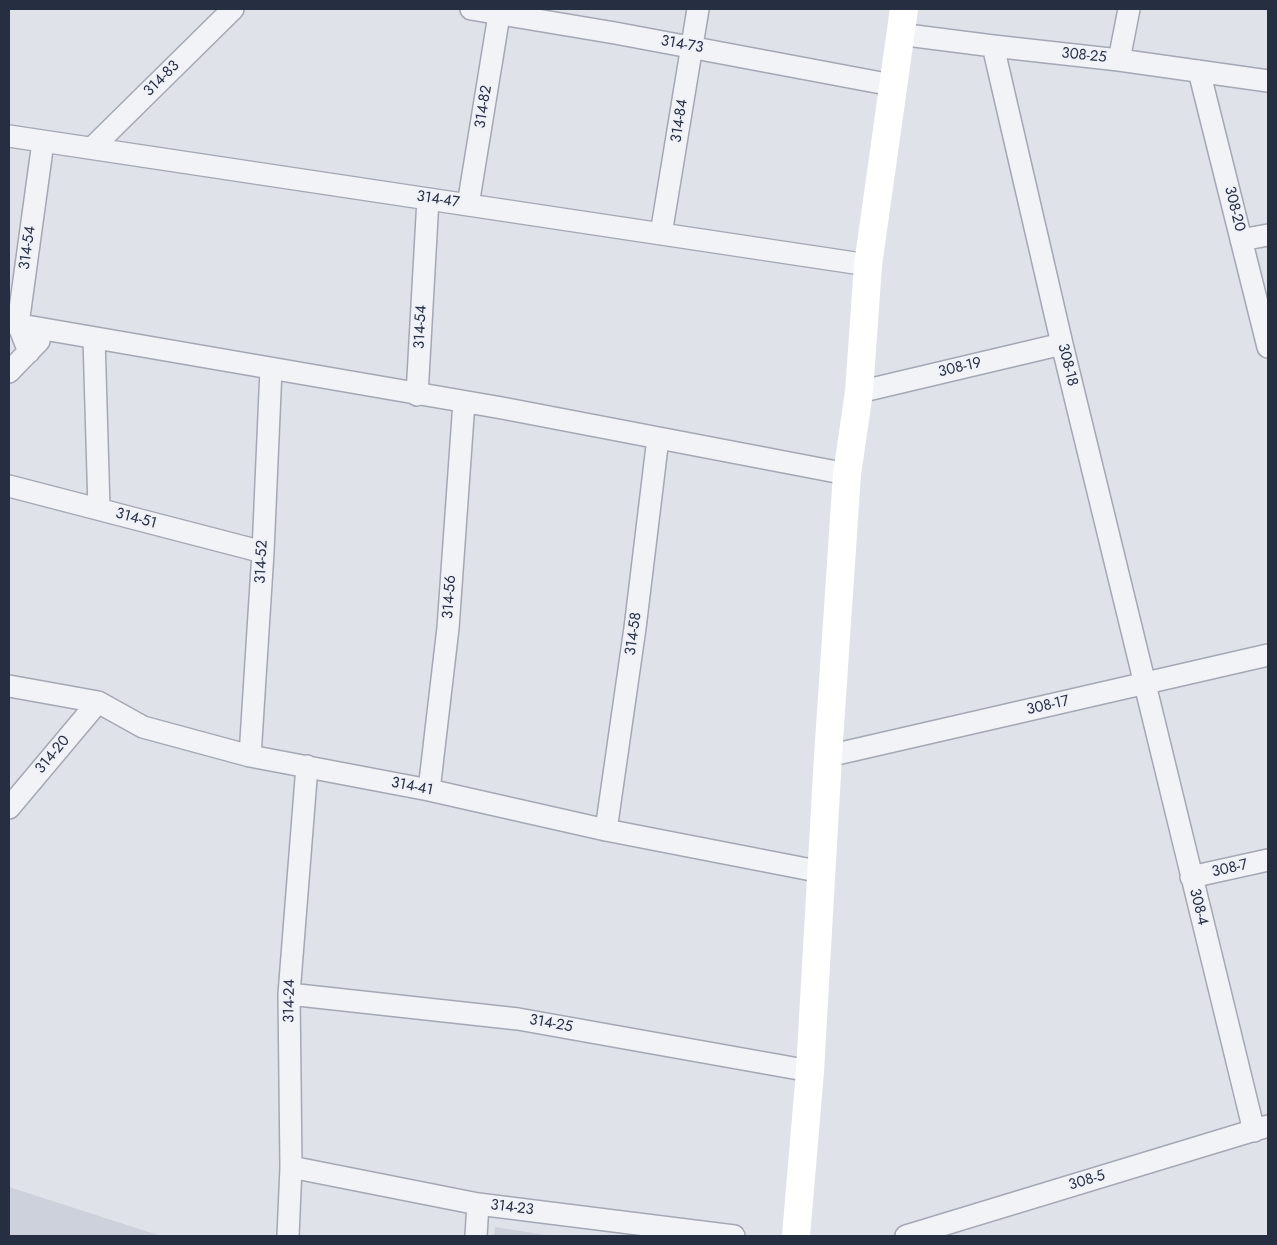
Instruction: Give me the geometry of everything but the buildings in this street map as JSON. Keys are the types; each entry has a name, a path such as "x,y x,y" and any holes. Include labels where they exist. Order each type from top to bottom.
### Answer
{"street":[{"name":"314-83","path":"92,148 233,9"},
{"name":"314-73","path":"471,9 500,11 892,85"},
{"name":"314-84","path":"661,234 698,9"},
{"path":"1119,60 1129,9"},
{"name":"314-82","path":"468,205 500,11"},
{"path":"796,1236 810,1070 847,474 858,392 868,265 902,21"},
{"name":"308-25","path":"902,21 993,46 1119,60 1268,81"},
{"name":"308-18","path":"993,46 1062,344 1144,683"},
{"name":"308-20","path":"1199,72 1268,347"},
{"name":"314-47","path":"9,136 868,265"},
{"name":"314-54","path":"29,352 13,323 43,142"},
{"name":"314-54","path":"417,395 428,199"},
{"path":"1241,240 1268,235"},
{"path":"13,323 464,402 847,474"},
{"path":"9,372 50,330"},
{"path":"94,338 99,509"},
{"name":"308-19","path":"858,392 1062,344"},
{"name":"314-52","path":"250,756 263,552 271,369"},
{"name":"314-56","path":"429,790 448,628 464,402"},
{"name":"314-58","path":"606,830 635,628 658,438"},
{"name":"314-51","path":"9,486 263,552"},
{"name":"308-17","path":"828,756 1268,655"},
{"name":"308-4","path":"1144,683 1191,877 1261,1128"},
{"name":"314-41","path":"9,686 98,702 143,727 250,756 429,790 606,830 822,872"},
{"name":"314-20","path":"9,808 98,702"},
{"name":"314-24","path":"288,1236 291,1167 289,994 307,766"},
{"name":"308-7","path":"1191,877 1268,860"},
{"name":"314-25","path":"289,994 518,1019 810,1070"},
{"name":"308-5","path":"906,1236 1261,1128"},
{"name":"314-23","path":"291,1167 478,1204 734,1236"},
{"path":"476,1236 478,1204"}],"shaded area":[{"path":"9,1187 161,1236 9,1236"},
{"path":"495,1227 552,1236 494,1236"}]}
